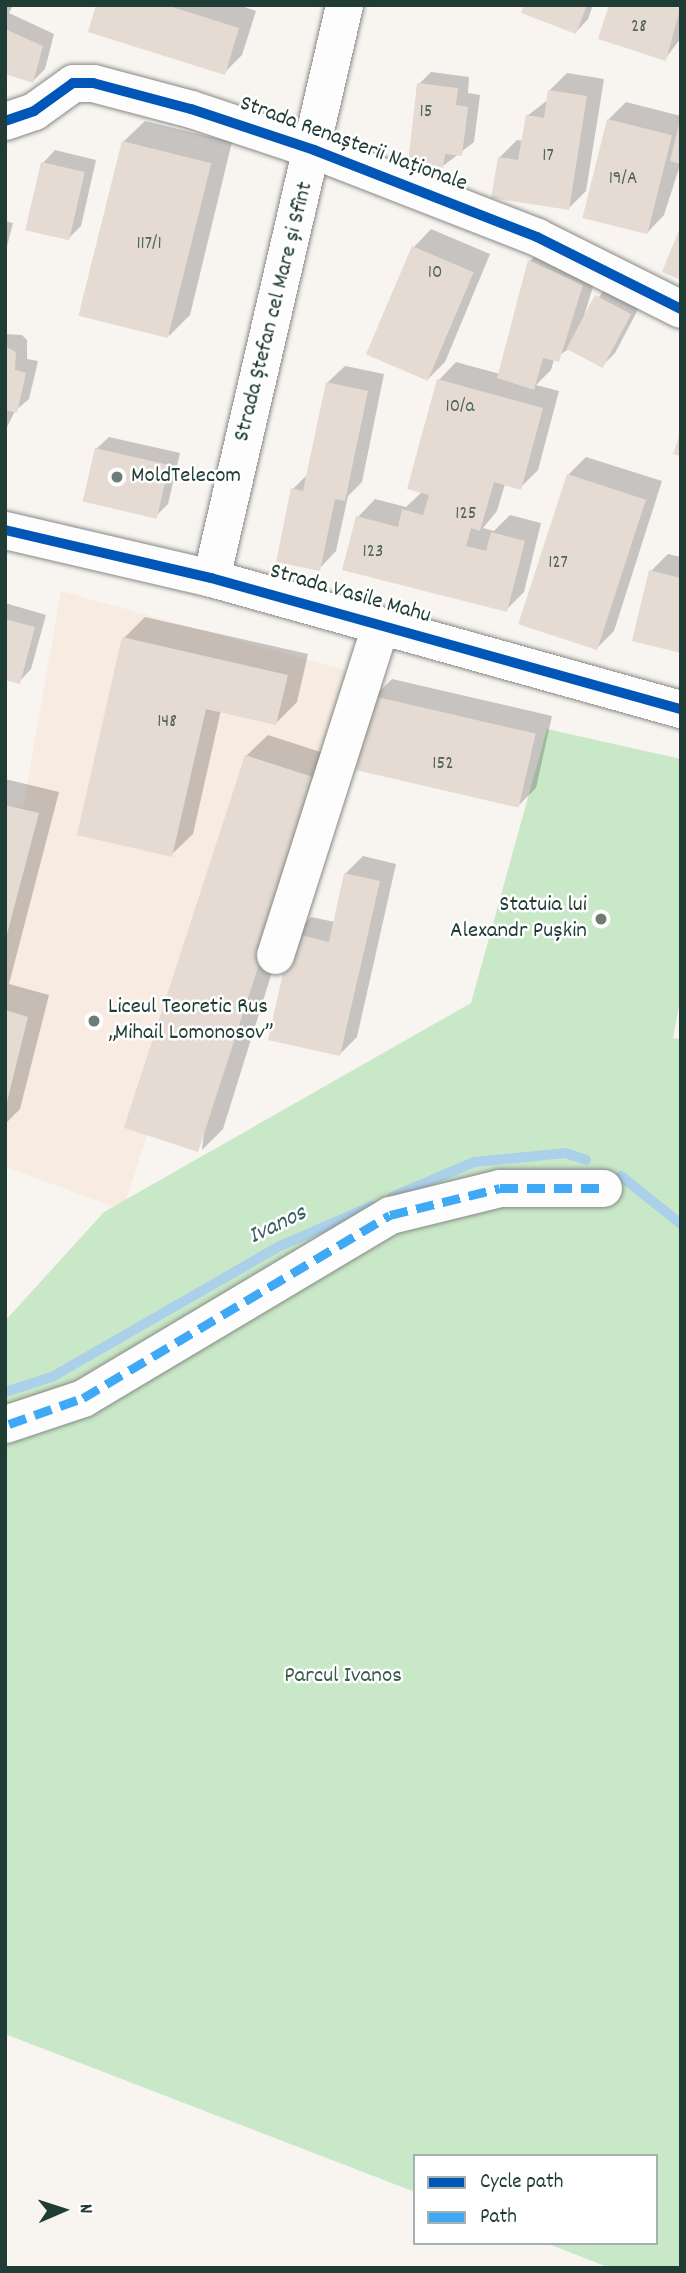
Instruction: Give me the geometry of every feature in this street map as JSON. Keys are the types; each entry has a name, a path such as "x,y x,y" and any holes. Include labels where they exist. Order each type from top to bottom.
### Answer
{"street":[{"name":"Strada Ștefan cel Mare și Sfînt","path":"211,578 314,150 344,5"},
{"name":"Strada Renașterii Naționale","path":"5,121 34,111 74,83 93,83 191,109 314,150 537,237 681,309"},
{"name":"Strada Vasile Mahu","path":"5,530 211,578 681,709"},
{"path":"275,955 380,625"},
{"path":"7,1424 83,1398 390,1215 500,1188 603,1188"}],"shaded area":[{"name":"Liceul Teoretic Rus „Mihail Lomonosov”","path":"61,591 348,671 323,782 231,869 123,1210 5,1167 5,805 23,808"}],"green space":[{"name":"Parcul Ivanos","path":"547,729 681,759 681,995 673,1038 681,1039 681,2268 610,2268 551,2245 658,2245 658,2154 413,2154 413,2191 5,2034 5,1321 104,1212 471,1003"}],"building":[{"path":"96,5 166,5 239,28 225,75 88,32"},
{"path":"524,5 587,5 576,34 521,13"},
{"path":"609,5 681,5 666,61 598,39"},
{"path":"5,29 43,46 33,83 5,74"},
{"path":"417,83 458,88 456,105 468,107 462,156 445,154 443,168 408,164"},
{"path":"548,90 587,96 569,210 491,198 498,157 518,160 526,115 544,118"},
{"path":"607,119 672,135 647,234 582,218"},
{"path":"681,120 681,164 670,161"},
{"path":"122,141 211,163 168,338 78,316"},
{"path":"41,162 85,172 69,240 25,230"},
{"path":"681,225 681,280 662,272"},
{"path":"412,246 474,272 428,381 366,355"},
{"path":"528,260 583,285 559,362 543,358 534,390 497,378"},
{"path":"595,295 631,314 603,368 566,349"},
{"path":"5,346 16,352 15,370 26,373 17,413 5,410"},
{"path":"437,379 543,408 521,490 494,482 480,531 471,528 466,546 486,551 491,532 525,541 507,612 342,570 356,516 398,527 402,509 423,515 429,495 407,489"},
{"path":"326,382 368,391 345,501 335,499 320,571 276,562 291,488 303,491"},
{"path":"681,434 681,456 673,454"},
{"path":"95,448 169,465 157,519 83,502"},
{"path":"567,474 646,500 597,650 518,624"},
{"path":"649,570 681,578 681,653 632,641"},
{"path":"5,619 35,627 20,684 5,680"},
{"path":"122,637 288,675 276,725 206,709 172,857 77,835"},
{"path":"373,696 536,734 519,808 356,770"},
{"path":"245,755 319,779 198,1152 124,1128"},
{"path":"5,805 39,813 6,938 5,938"},
{"path":"344,873 380,881 340,1056 268,1040 292,933 329,942"},
{"path":"5,1010 28,1017 6,1106 5,1106"}],"waterway":[{"name":"Ivanos","path":"392,1197 474,1162 565,1153 586,1160"},
{"name":"Ivanos","path":"621,1176 681,1224"},
{"name":"Ivanos","path":"5,1392 52,1377 280,1246 372,1206"}],"marked path":[{"path":"9,1424 83,1398 390,1215 500,1188 603,1188"}],"cycle path":[{"path":"5,121 34,111 73,83 93,83 191,109 314,150 537,237 681,309"},
{"path":"5,530 211,578 681,709"}],"place":[{"name":"MoldTelecom","path":"117,477"},
{"name":"Statuia lui Alexandr Pușkin","path":"601,919"},
{"name":"Liceul Teoretic Rus „Mihail Lomonosov”","path":"94,1021"}]}
